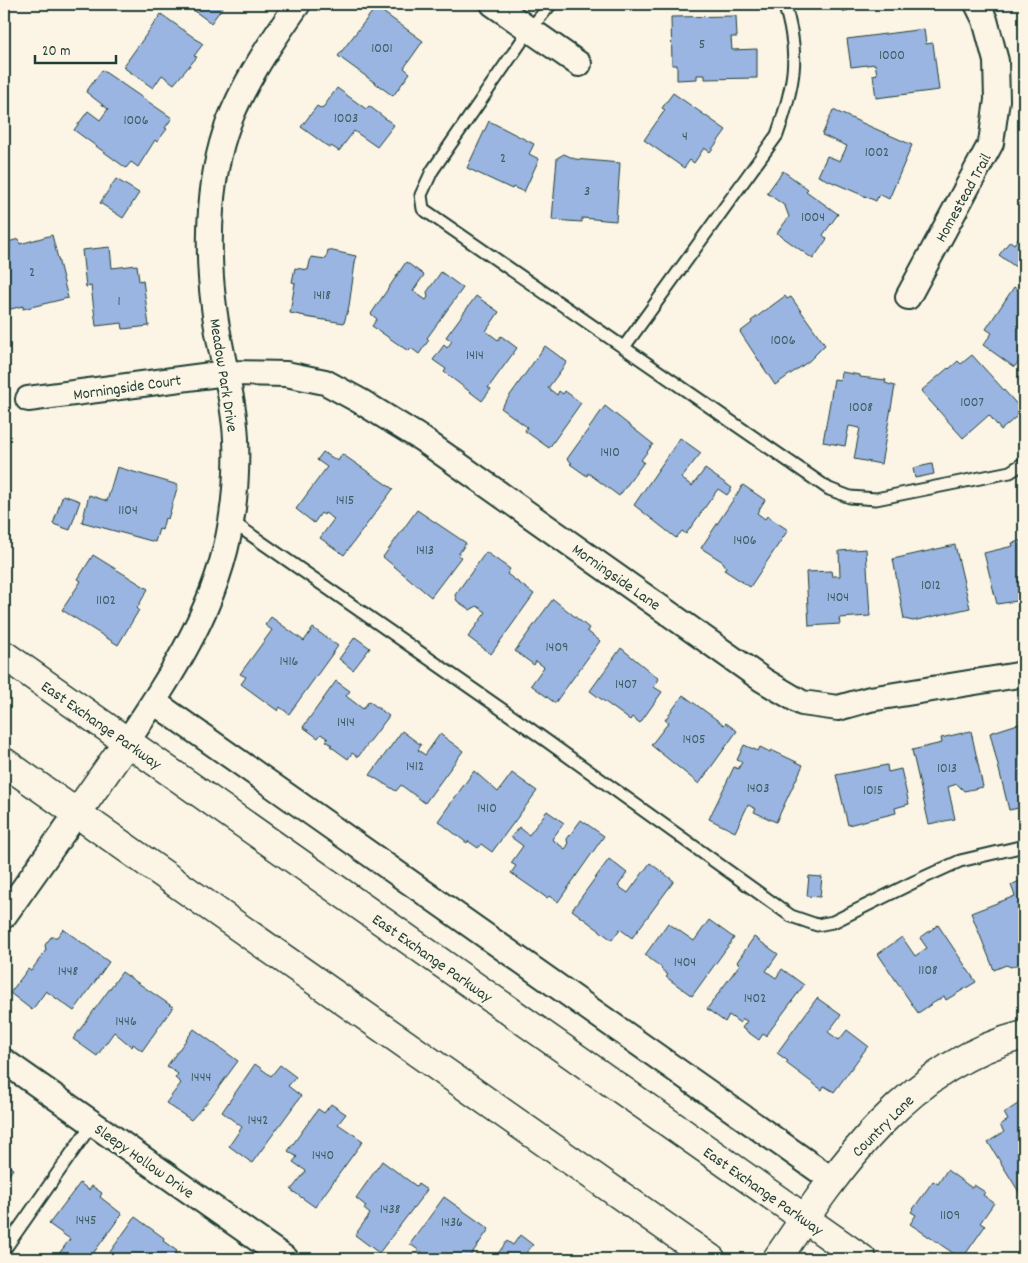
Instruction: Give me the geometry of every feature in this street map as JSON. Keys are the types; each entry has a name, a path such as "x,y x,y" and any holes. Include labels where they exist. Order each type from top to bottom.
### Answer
{"main road":[{"name":"East Exchange Parkway","path":"4,655 862,1259"},
{"path":"77,813 127,742"},
{"path":"4,762 711,1259"},
{"name":"Country Lane","path":"778,1259 831,1179 869,1134 915,1092 956,1063 995,1043 1024,1035"}],"street":[{"name":"Meadow Park Drive","path":"127,742 192,640 212,596 224,557 231,521 236,439 214,307 209,242 218,160 233,113 241,96 263,54 298,4"},
{"path":"494,4 579,64"},
{"name":"Homestead Trail","path":"908,297 992,143 997,100 996,61 985,20 977,4"},
{"name":"Morningside Court","path":"28,399 226,373"},
{"name":"Morningside Lane","path":"226,373 286,374 325,382 360,401 422,439 763,680 802,703 838,708 870,699 1024,674"},
{"path":"154,702 831,1179"},
{"path":"4,916 77,813"},
{"name":"Sleepy Hollow Drive","path":"4,1061 286,1259"}],"lane":[{"path":"551,4 530,29 432,171 421,195 423,209 829,489 850,497 876,499 930,490 1010,472 1024,463"},
{"path":"624,347 746,181 777,135 788,104 795,66 792,26 784,4"},
{"path":"231,521 530,729 791,916 817,925 833,922 960,861 1024,846"},
{"path":"4,1250 92,1124"}],"building":[{"path":"4,4 12,4 5,14 9,16 4,23"},
{"path":"185,4 225,4 211,23"},
{"path":"840,4 862,4 844,12"},
{"path":"376,7 423,41 404,68 410,73 393,96 338,56"},
{"path":"161,14 203,44 194,56 197,57 174,84 162,75 153,88 123,67"},
{"path":"736,16 737,37 731,37 732,50 757,49 757,78 705,79 705,75 697,75 697,79 677,80 677,65 672,65 671,17"},
{"path":"924,29 926,44 933,43 939,90 876,98 873,75 877,74 875,64 851,67 847,39"},
{"path":"102,70 172,118 165,128 167,129 157,142 155,140 138,167 131,162 126,168 74,130 88,111 100,120 108,109 86,92"},
{"path":"337,88 366,109 369,106 394,125 377,147 354,131 339,151 331,146 330,148 301,127 317,106 322,109"},
{"path":"673,93 726,130 710,152 704,148 694,163 690,160 684,168 644,140 665,110 662,108"},
{"path":"833,110 912,145 889,199 879,194 876,201 818,176 827,156 840,161 847,146 822,135"},
{"path":"489,121 534,144 529,154 539,159 524,192 513,187 512,189 467,168"},
{"path":"564,154 575,159 620,163 616,221 582,218 582,222 552,220 557,158"},
{"path":"783,171 808,189 806,191 838,214 823,235 827,239 813,259 777,233 789,217 785,206 767,193"},
{"path":"116,179 139,193 123,218 100,203"},
{"path":"1024,230 1024,273 999,255 1010,241 1014,244"},
{"path":"52,235 68,298 23,309 23,306 7,310 4,298 4,243 19,239 20,244"},
{"path":"110,247 112,268 137,265 139,281 143,280 149,326 123,329 122,323 96,326 91,286 86,287 82,250"},
{"path":"328,250 356,256 349,306 344,323 290,313 295,283 292,282 295,268 308,270 311,257 326,259"},
{"path":"406,262 424,275 413,291 426,300 428,297 427,292 441,272 463,288 427,338 429,340 419,354 411,348 408,351 372,326 377,319 371,314"},
{"path":"1014,287 1024,294 1024,356 1014,367 983,345 992,333 986,329"},
{"path":"476,296 499,312 486,331 498,340 501,336 517,348 488,388 491,389 482,401 444,372 446,369 433,360 444,345 447,348 452,341 446,337"},
{"path":"785,296 787,299 791,297 825,345 809,361 775,385 740,332 752,323 751,321"},
{"path":"545,346 567,362 548,388 557,395 559,391 563,394 565,391 581,403 549,448 525,431 527,427 501,408"},
{"path":"972,355 1023,411 1001,430 989,415 963,438 921,391 948,368 958,361 961,364"},
{"path":"841,372 860,375 860,377 886,380 885,383 895,386 881,464 854,459 860,428 849,426 845,446 823,442 834,379 840,380"},
{"path":"605,406 653,444 641,460 644,462 619,496 588,473 587,476 570,464 572,463 567,459"},
{"path":"680,438 701,453 681,478 692,486 705,469 732,488 727,495 718,489 686,534 682,531 676,538 634,505"},
{"path":"323,452 338,461 342,454 393,489 344,555 320,538 334,519 325,513 324,515 321,513 314,523 296,509 327,467 317,460"},
{"path":"932,464 934,474 915,478 913,468"},
{"path":"117,467 178,485 168,519 165,518 162,530 159,529 155,542 82,522 89,495 107,501"},
{"path":"743,485 765,500 757,513 765,519 767,516 788,530 750,587 724,570 726,567 723,562 701,548"},
{"path":"63,495 80,501 70,530 53,524"},
{"path":"417,510 466,543 458,555 461,557 431,597 383,557"},
{"path":"1024,540 1024,600 997,604 984,553 1013,546 1012,543"},
{"path":"955,545 970,608 913,621 904,619 893,559"},
{"path":"866,549 870,616 839,618 840,624 809,626 806,572 831,571 832,576 840,576 839,551"},
{"path":"486,552 510,569 507,574 534,594 491,654 468,637 486,612 477,606 470,610 457,601 455,595"},
{"path":"93,555 148,589 137,608 139,610 118,645 62,610 81,581 78,579"},
{"path":"553,599 589,628 587,631 600,641 555,703 531,685 544,667 536,661 534,665 515,651"},
{"path":"271,617 304,641 313,628 338,646 289,714 280,707 278,711 241,684 246,677 240,674 272,630 265,625"},
{"path":"355,637 370,648 353,670 339,659"},
{"path":"621,648 659,679 654,687 662,692 640,723 632,717 630,720 590,691"},
{"path":"336,681 350,691 346,696 363,709 369,701 389,716 358,757 352,753 348,759 330,746 332,745 326,741 328,739 321,734 318,738 303,727"},
{"path":"683,695 724,725 726,723 737,731 699,784 651,745 669,722 665,720"},
{"path":"1024,722 1024,807 1009,810 990,733"},
{"path":"402,731 421,745 418,750 425,755 440,734 463,751 425,803 401,785 396,791 370,775"},
{"path":"971,731 983,787 964,791 957,784 948,787 955,819 929,824 912,750 942,743 941,738"},
{"path":"744,745 758,751 760,747 770,752 771,750 803,765 776,822 754,812 756,809 748,805 735,832 709,819 734,767 738,769 742,762 737,760"},
{"path":"887,765 888,772 901,769 909,804 895,808 896,813 848,825 836,775"},
{"path":"474,771 498,792 512,773 537,791 492,852 481,844 478,848 468,841 467,843 438,821"},
{"path":"547,811 564,823 552,839 565,849 568,845 567,839 581,820 604,836 558,902 549,896 547,898 511,873 516,866 511,863 523,846 511,837 519,827 529,835"},
{"path":"609,859 627,873 618,886 628,893 650,863 674,881 632,938 620,929 612,940 572,910"},
{"path":"809,876 822,877 820,897 807,896"},
{"path":"1024,879 1024,964 1023,962 1011,967 1006,965 994,970 971,913 1015,896 1011,885"},
{"path":"709,920 734,938 692,996 666,977 668,975 662,968 645,955 668,923 694,941"},
{"path":"938,925 976,982 946,1000 944,996 918,1013 878,954 902,937 915,956 927,948 920,938"},
{"path":"63,929 109,962 74,1011 46,991 32,1010 10,993 28,969 31,971 46,950 45,945 51,937 57,937"},
{"path":"754,937 778,954 766,971 776,978 782,969 804,985 766,1036 763,1034 759,1040 742,1028 747,1021 743,1019 740,1023 729,1015 725,1022 707,1009 740,964 737,962"},
{"path":"122,972 173,1007 142,1051 133,1044 132,1047 114,1032 97,1056 73,1039"},
{"path":"817,998 841,1015 828,1032 839,1040 847,1030 868,1046 834,1092 824,1086 822,1090 786,1063 788,1061 777,1053"},
{"path":"194,1029 238,1061 210,1099 191,1120 166,1103 181,1083 175,1078 178,1074 167,1066"},
{"path":"255,1064 271,1076 280,1065 296,1077 288,1086 301,1096 252,1163 229,1146 242,1127 222,1112"},
{"path":"1024,1100 1024,1200 988,1142 1004,1132 1000,1125 1008,1120 1004,1113"},
{"path":"331,1104 346,1114 338,1124 363,1141 315,1207 291,1190 306,1171 293,1162 297,1157 288,1151 318,1109 324,1113"},
{"path":"382,1161 416,1186 418,1184 427,1190 379,1253 355,1235 370,1214 364,1209 366,1206 356,1198"},
{"path":"4,1163 13,1169 4,1182"},
{"path":"947,1170 972,1188 974,1185 985,1192 983,1195 994,1203 980,1223 985,1226 962,1259 910,1224 916,1215 911,1212 933,1181 938,1184"},
{"path":"80,1183 89,1190 92,1186 102,1193 100,1197 122,1214 89,1259 55,1259 70,1239 49,1224"},
{"path":"444,1197 489,1229 468,1259 431,1259 410,1244"},
{"path":"135,1217 164,1238 163,1241 177,1251 171,1259 105,1259"},
{"path":"520,1235 533,1245 525,1254 532,1259 494,1259 507,1241 513,1245"}]}
